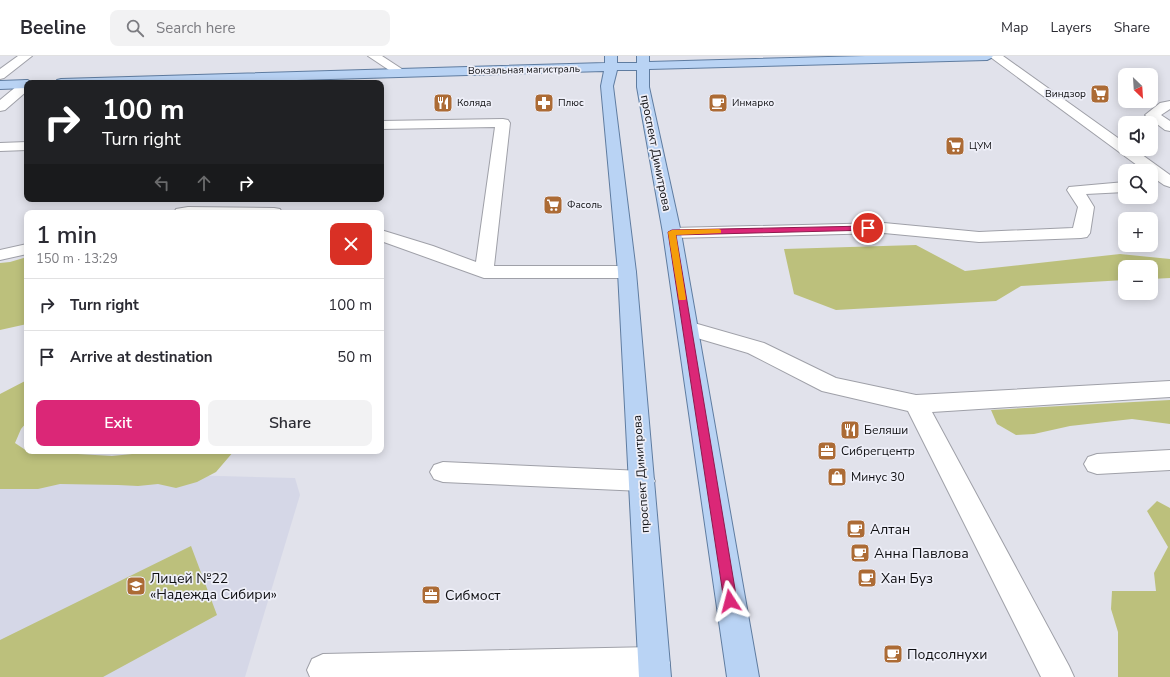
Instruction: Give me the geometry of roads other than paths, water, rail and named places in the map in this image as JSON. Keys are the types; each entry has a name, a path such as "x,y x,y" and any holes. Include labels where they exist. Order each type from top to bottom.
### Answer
{"main road":[{"name":"Вокзальная магистраль","path":"163,80 402,73 611,62 987,56"},
{"name":"проспект Димитрова","path":"611,62 607,86 627,272 655,670"},
{"name":"проспект Димитрова","path":"644,62 643,87 672,232 742,677"},
{"path":"0,85 24,84"}],"street":[{"path":"0,75 26,56"},
{"path":"374,56 402,73"},
{"path":"996,56 1170,182"},
{"path":"0,107 24,87"},
{"path":"1170,105 1165,106 1152,115 1170,127"},
{"path":"384,125 503,123 484,272"},
{"path":"0,147 24,146"},
{"path":"1158,186 1170,185"},
{"path":"672,232 884,228 979,237 1081,233 1086,207 1075,190 1118,187"},
{"path":"189,208 223,210"},
{"path":"384,236 427,250 484,272 627,272"},
{"path":"0,255 24,250"},
{"path":"687,328 756,348 830,385 916,404 1170,389"},
{"path":"916,404 1058,677"},
{"path":"1097,464 1170,460"},
{"path":"443,472 642,481"},
{"path":"323,670 655,670"}],"place":[{"name":"Виндзор","path":"1100,94"},
{"name":"Коляда","path":"443,103"},
{"name":"Плюс","path":"544,103"},
{"name":"Инмарко","path":"718,103"},
{"name":"ЦУМ","path":"955,146"},
{"name":"Фасоль","path":"553,205"},
{"name":"Беляши","path":"850,430"},
{"name":"Сибрегцентр","path":"827,451"},
{"name":"Минус 30","path":"837,477"},
{"name":"Алтан","path":"856,529"},
{"name":"Анна Павлова","path":"860,553"},
{"name":"Хан Буз","path":"867,578"},
{"name":"Лицей №22 «Надежда Сибири»","path":"136,586"},
{"name":"Сибмост","path":"431,595"},
{"name":"Подсолнухи","path":"893,654"}]}
